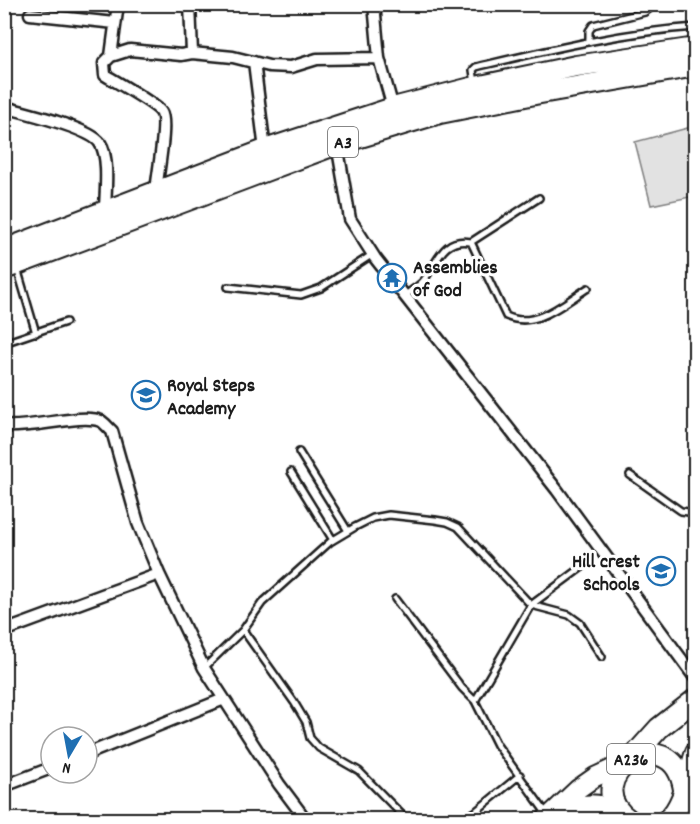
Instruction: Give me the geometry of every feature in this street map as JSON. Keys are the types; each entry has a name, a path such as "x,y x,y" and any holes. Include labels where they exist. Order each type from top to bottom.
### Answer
{"highway":[{"name":"A3","path":"59,239 105,212 265,150 393,108 476,87 576,66 696,48"},
{"name":"A3","path":"8,261 59,239 337,144 440,113 696,66"},
{"name":"A236","path":"625,816 615,803 613,782 628,761 659,728 696,699"},
{"path":"668,819 683,803 696,752"},
{"name":"A236","path":"628,761 653,755 671,763 678,770 683,803"}],"main road":[{"path":"549,816 578,789 595,777 628,761"},
{"path":"549,816 576,805 591,803 605,805 625,816"}],"street":[{"path":"111,56 118,4"},
{"path":"190,4 192,53"},
{"path":"374,4 379,58 393,108"},
{"path":"30,14 115,23"},
{"path":"156,192 164,123 161,111 105,75 104,63 111,56 130,50 181,55 192,53 269,66 291,67 317,59 379,58"},
{"path":"254,62 265,150"},
{"path":"4,107 82,130 99,141 105,157 105,212"},
{"path":"337,144 350,219 373,254 557,490 696,679"},
{"path":"4,426 18,428 87,419 102,422 112,431 138,523 159,574 204,668 279,784 306,819"},
{"path":"4,631 159,574"},
{"path":"99,749 224,699"},
{"path":"4,786 39,773"}],"lane":[{"path":"589,42 589,31 593,25 645,12 649,9 650,4"},
{"path":"476,87 473,72 476,67 589,42 696,27"},
{"path":"405,295 423,282 445,248 453,242 461,240 471,242 539,198"},
{"path":"471,242 506,316 511,318 524,321 537,319 588,288"},
{"path":"228,287 301,295 321,288 373,254"},
{"path":"8,261 36,333"},
{"path":"4,343 66,322"},
{"path":"299,453 348,531"},
{"path":"291,472 333,540"},
{"path":"630,475 681,511 696,513"},
{"path":"204,668 243,630 262,603 333,540 373,518 389,515 447,522 458,527 531,605 569,615 580,623 603,657"},
{"path":"475,701 531,605 588,562"},
{"path":"395,599 462,688 475,701 497,745 549,816"},
{"path":"243,630 294,702 306,722 310,738 319,748 359,771 407,819"},
{"path":"461,819 475,812 520,775"},
{"path":"475,812 480,819"}],"shaded area":[{"path":"695,126 695,196 651,205 635,142"}],"place":[{"name":"Assemblies of God","path":"392,278"},
{"name":"Royal Steps Academy","path":"146,395"},
{"name":"Hill crest Schools","path":"661,571"}]}
